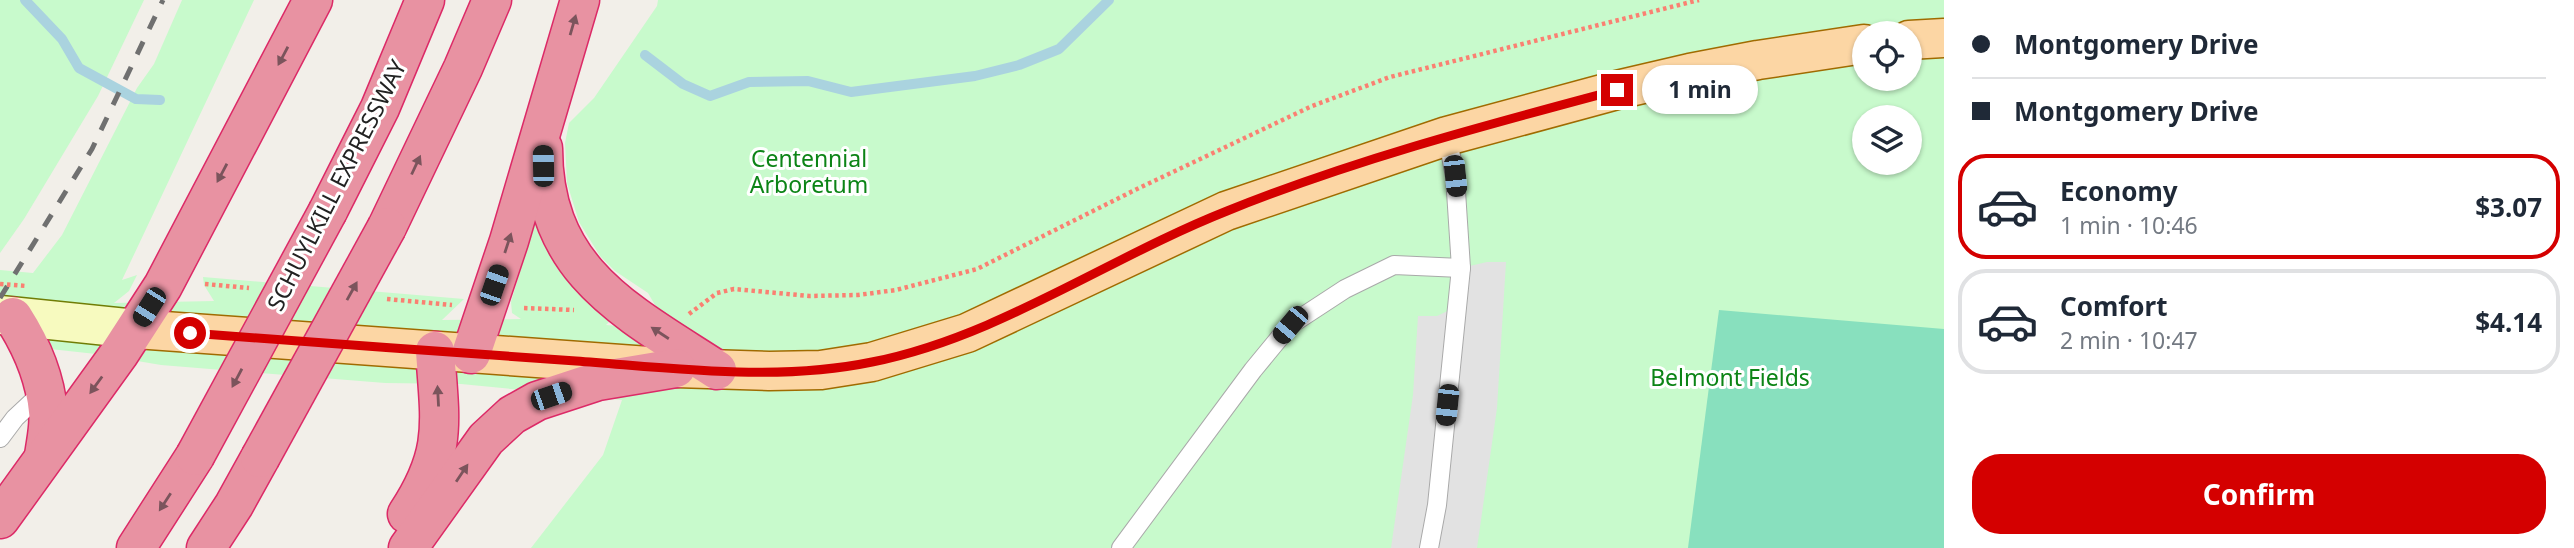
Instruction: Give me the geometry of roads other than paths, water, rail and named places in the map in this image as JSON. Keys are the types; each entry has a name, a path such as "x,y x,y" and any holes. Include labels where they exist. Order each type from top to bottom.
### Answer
{"highway":[{"path":"0,519 136,329 163,286 313,0"},
{"name":"SCHUYLKILL EXPRESSWAY","path":"136,548 195,456 328,211 380,108 425,0"},
{"path":"206,548 234,505 387,227 463,68 492,0"},
{"path":"385,548 424,488 435,463 453,353 509,241 580,0"},
{"path":"543,128 543,166 547,192 564,243 578,263 612,299 717,370"},
{"path":"10,301 45,390 49,413 44,456"},
{"path":"408,548 486,439 512,415 537,401 598,382 676,368"}],"main road":[{"path":"1922,39 1944,38"},
{"path":"10,301 136,329 676,368 821,370 872,362 967,333 1226,211 1447,136 1689,73 1852,46"}],"lane":[{"path":"1429,548 1437,505 1461,268 1456,187 1447,136"},
{"path":"1121,548 1252,370 1290,325 1345,289 1394,265 1461,268"},
{"path":"0,438 15,418 45,390"}],"waterway":[{"path":"25,0 62,39 79,68 136,99 160,100"},
{"path":"645,55 683,84 710,96 749,82 808,81 851,92 975,76 1019,65 1059,49 1109,0"}],"railway":[{"path":"0,298 92,149 163,0"}],"park label":[{"name":"Centennial Arboretum","path":"809,171"},
{"name":"Belmont Fields","path":"1730,377"}]}
